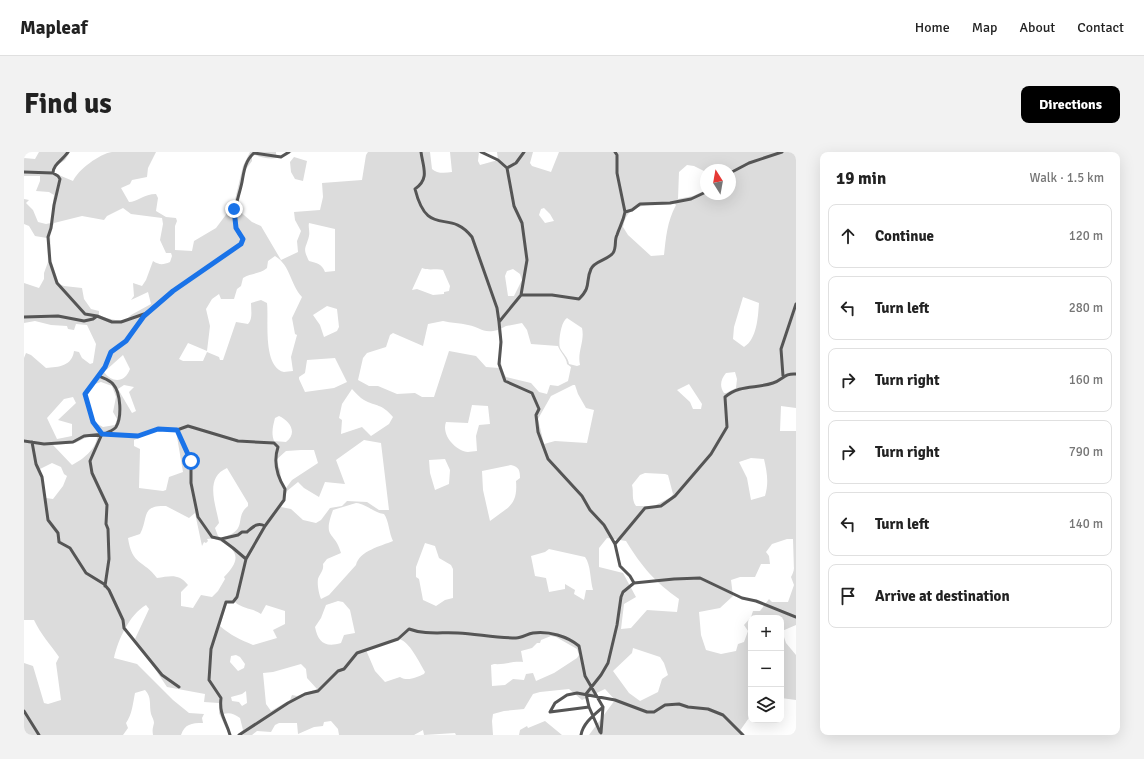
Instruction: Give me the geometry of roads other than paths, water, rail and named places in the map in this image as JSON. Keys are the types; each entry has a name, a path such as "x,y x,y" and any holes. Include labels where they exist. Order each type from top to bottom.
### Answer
{"street":[{"path":"53,173 56,165 68,152"},
{"path":"103,434 93,422 85,394 105,367 111,352 126,341 147,313 173,291 241,244 243,239 236,228 234,207 245,167 254,152 282,157 289,152"},
{"path":"421,152 426,174 422,184 415,189 421,207 428,216 436,220 450,221 459,225 472,237 483,273 497,308 499,322 499,364 505,381 532,393 539,409 536,415 538,432 548,459 582,496 590,510 604,525 615,544 620,566 634,582"},
{"path":"481,152 498,160 507,168 514,206 522,223 528,260 521,295 499,322"},
{"path":"507,168 516,163 524,152"},
{"path":"521,295 552,295 579,299 589,285 592,266 613,252 616,243 616,236 621,227 625,212 617,173 617,155 615,152"},
{"path":"736,170 750,163 782,152"},
{"path":"24,172 53,173 60,179 48,237 50,262 57,283 69,297 75,301 85,314 97,316 112,322 121,322 147,313"},
{"path":"625,212 632,210 640,204 670,203 691,199 700,195"},
{"path":"783,376 781,349 796,304"},
{"path":"24,316 58,316 84,321 93,319 97,316"},
{"path":"615,544 645,508 661,506 674,496 711,454 727,427 725,397 739,388 775,383 783,376 796,374"},
{"path":"99,376 113,384 118,395 119,406 119,418 115,428 103,434 90,461 92,473 107,506 106,524 108,529 109,559 106,586"},
{"path":"24,441 44,444 73,442 84,436 103,434 138,436 158,429 177,430 192,426 238,441 274,443 278,447 275,465 280,481 285,489 284,500 265,526 246,559 237,597 233,602 226,602 211,649 209,680 221,698 220,708 222,717 230,735"},
{"path":"177,430 191,461 192,489 198,517 212,537 221,539 246,559"},
{"path":"32,442 36,464 42,477 48,520 58,533 59,542 70,548 86,573 106,586 113,598 124,628 162,675 178,687"},
{"path":"221,539 247,532 256,525 260,524 265,526"},
{"path":"601,734 589,707 586,694 608,662 617,625 621,597 623,592 634,582 700,578 742,598 756,601 796,617"},
{"path":"239,735 288,703 305,694 318,691 338,671 344,669 357,652 398,638 409,629 419,633 458,633 500,638 520,638 534,633 562,635 579,646 585,676 599,697 603,707 601,734"},
{"path":"589,707 550,712 555,703 567,695 586,694 615,700 647,712 654,712 665,705 672,704 723,714 743,735"},
{"path":"581,735 582,729 603,707"},
{"path":"24,711 40,735"}]}
